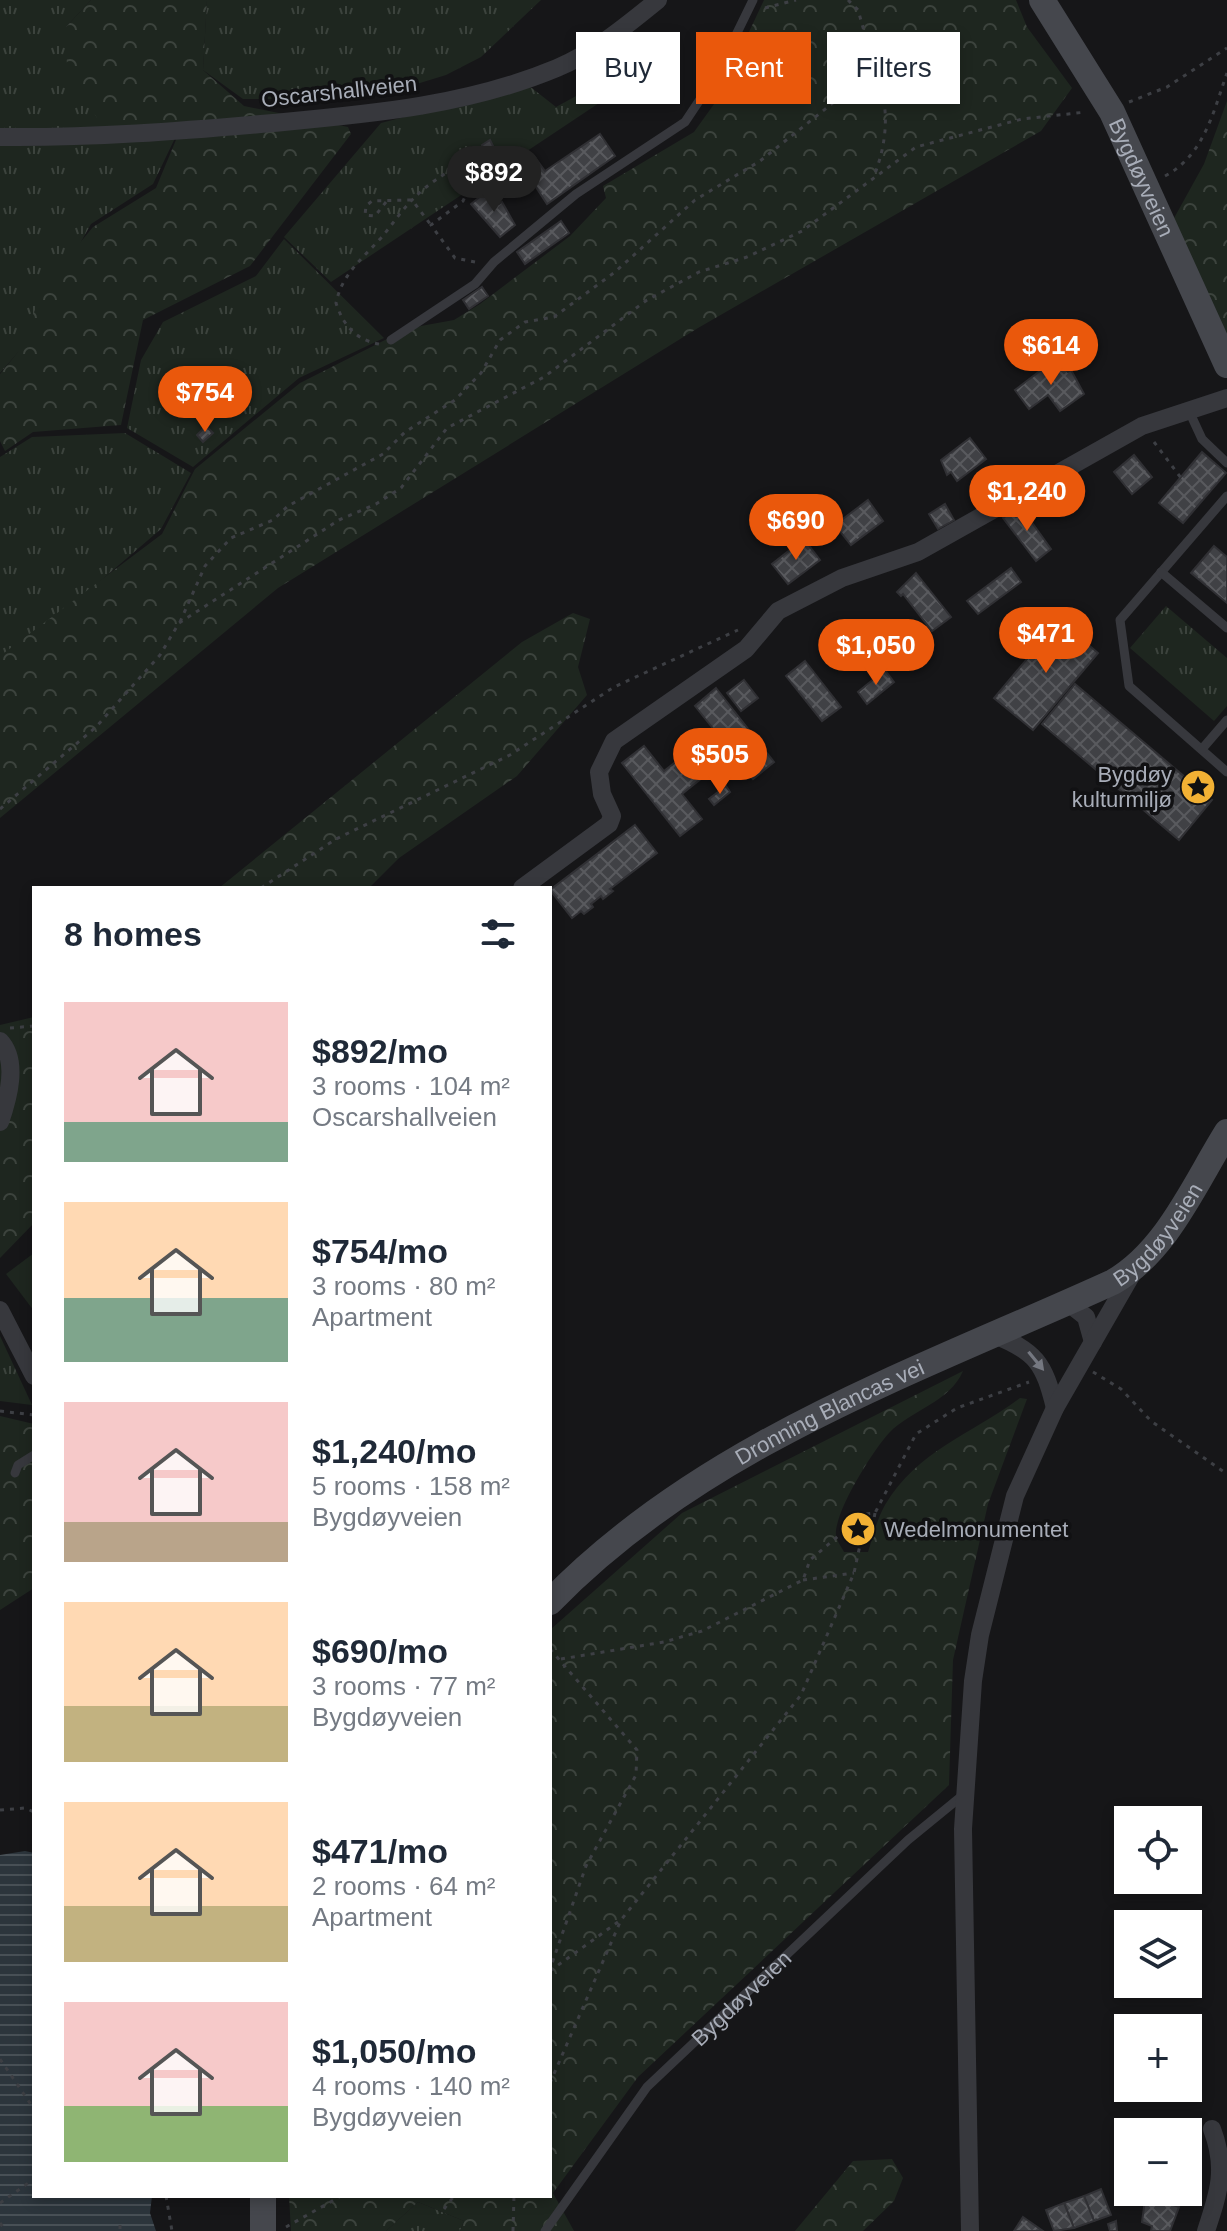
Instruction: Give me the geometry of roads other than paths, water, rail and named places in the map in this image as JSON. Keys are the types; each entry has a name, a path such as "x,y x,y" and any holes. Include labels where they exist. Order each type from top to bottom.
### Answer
{"street":[{"name":"Oscarshallveien","path":"0,137 129,136 364,115 448,103 559,67 612,36 658,0"},
{"name":"Bygdøyveien","path":"1042,0 1112,112 1227,365"},
{"path":"525,886 609,824 612,816 602,794 599,772 614,741 746,649 778,611 842,578 930,546 1142,426 1227,398"},
{"path":"0,1041 10,1065 8,1099 0,1122"},
{"name":"Bygdøyveien","path":"970,2231 965,1793 973,1681 980,1635 1015,1496 1055,1408 1136,1267 1159,1241 1227,1132"},
{"name":"Dronning Blancas vei","path":"552,1600 624,1533 706,1477 992,1334 1067,1302 1136,1267"},
{"path":"1067,1302 1086,1317 1093,1342"},
{"path":"0,1310 32,1368"},
{"path":"992,1334 1023,1347 1039,1361 1055,1408"},
{"path":"1206,2231 1224,2167 1222,2152 1212,2129"},
{"path":"263,2198 271,2230"}],"lane":[{"path":"391,340 475,284 494,262 576,194 685,122 710,87 753,0"},
{"path":"1189,411 1202,439 1227,463"},
{"path":"1227,496 1120,620 1129,686 1227,772"},
{"path":"1161,572 1227,628"},
{"path":"1202,749 1227,720"},
{"path":"15,1473 18,1465 32,1456"},
{"name":"Bygdøyveien","path":"545,2231 647,2087 908,1840 965,1793"}],"place":[{"name":"Bygdøy kulturmiljø","path":"1198,787"},
{"name":"Wedelmonumentet","path":"858,1529"}]}
